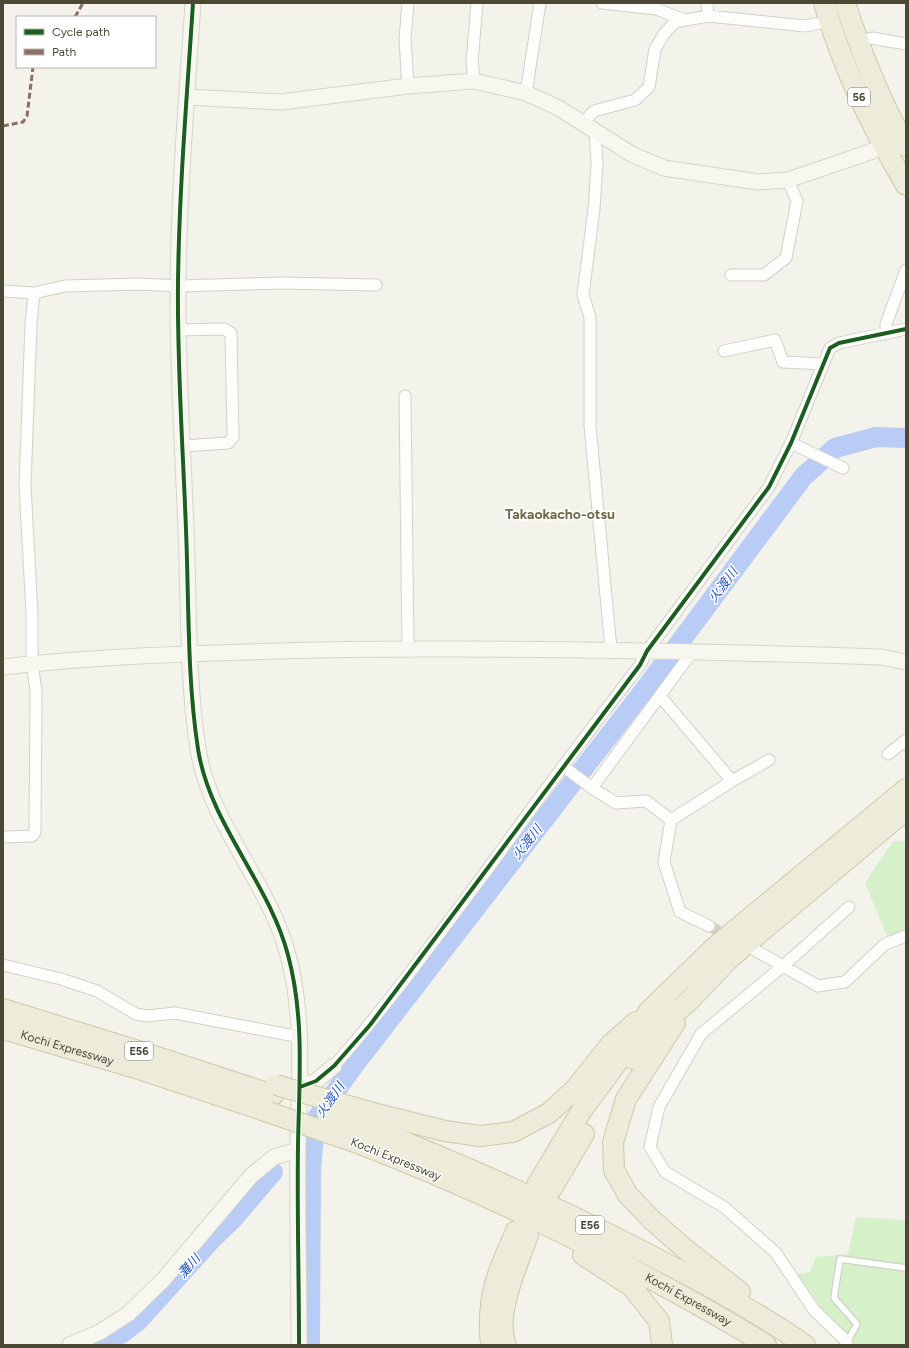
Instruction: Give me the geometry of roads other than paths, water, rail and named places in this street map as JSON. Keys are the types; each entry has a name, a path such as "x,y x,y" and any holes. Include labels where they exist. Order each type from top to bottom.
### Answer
{"highway":[{"name":"56","path":"845,3 858,42 890,117 904,142"},
{"name":"56","path":"827,12 857,92 883,147 906,185"},
{"path":"273,1097 366,1127 445,1131 480,1136 513,1132 549,1113 575,1090 611,1044 648,1012 716,946 906,788"},
{"path":"648,1012 631,1044 582,1110 544,1187 615,1079 660,1026 689,1001 731,956 906,810"},
{"path":"689,1001 626,1099 613,1142 614,1170 628,1195 651,1219 742,1294 778,1326"},
{"name":"Kochi Expressway","path":"3,1010 148,1054 206,1066 273,1097"},
{"name":"Kochi Expressway","path":"3,1029 142,1070 273,1097 366,1127 435,1153 603,1231 702,1281 778,1326 805,1345"},
{"name":"Kochi Expressway","path":"366,1127 428,1170 602,1252 692,1300 766,1345"},
{"path":"510,1208 631,1286 659,1321 662,1345"},
{"path":"491,1345 489,1321 492,1294 503,1261 522,1233 504,1318 504,1339 506,1345"}],"street":[{"path":"193,3 179,226 178,330 195,728 199,754 213,800 279,926 294,978 300,1037 298,1150 299,1345"},
{"path":"408,3 404,39 408,86"},
{"path":"474,81 472,62 477,3"},
{"path":"526,93 540,3"},
{"path":"602,3 656,9 685,20"},
{"path":"707,3 708,16"},
{"path":"611,649 590,426 590,317 583,295 594,210 597,163 589,127 594,111 635,100 649,87 656,49 664,34 675,22 708,16 805,26 827,12"},
{"path":"858,42 872,38 906,44"},
{"path":"186,97 281,102 408,86 474,81 526,93 557,107 633,155 664,168 758,182 788,180 883,147 904,142"},
{"path":"731,276 764,275 786,258 797,201 788,180"},
{"path":"886,334 886,324 906,270"},
{"path":"3,292 34,293 65,286 140,284 178,286 282,283 376,285"},
{"path":"3,837 32,836 35,832 36,690 32,664 32,613 25,486 31,324 34,293"},
{"path":"178,330 224,329 231,333 233,437 228,443 183,446"},
{"path":"300,1087 316,1081 334,1066 370,1025 565,768 769,487 791,443 830,348 839,344 906,329"},
{"path":"724,351 775,340 783,362 823,364"},
{"path":"405,396 408,648"},
{"path":"791,443 807,449 843,468"},
{"path":"3,667 191,653 408,648 611,649 881,657 906,662"},
{"path":"589,786 660,696 688,652"},
{"path":"660,696 732,781"},
{"path":"888,754 906,740"},
{"path":"709,926 680,912 664,862 670,820 732,781 769,760"},
{"path":"565,768 589,786 616,803 646,801 670,820"},
{"path":"847,1342 814,1310 776,1253 724,1207 665,1172 650,1148 659,1107 701,1034 783,966 848,907"},
{"path":"753,949 818,986 845,982 885,944 906,936"},
{"path":"3,965 61,979 97,991 136,1014 147,1016 174,1013 300,1037"},
{"path":"70,1345 100,1332 128,1314 163,1280 252,1176 274,1158 298,1150"}],"lane":[{"path":"847,1342 857,1324 834,1298 840,1258 906,1268"}],"waterway":[{"name":"火渡川","path":"307,1132 352,1068 648,685 803,477 835,448 876,437 906,438"},
{"name":"火渡川","path":"310,1345 311,1171 315,1122"},
{"name":"灘川","path":"94,1345 121,1334 138,1321 213,1238 231,1221 273,1172"}],"tunnel":[{"path":"709,926 731,937"}],"district":[{"name":"Takaokacho-otsu","path":"560,514"}]}
